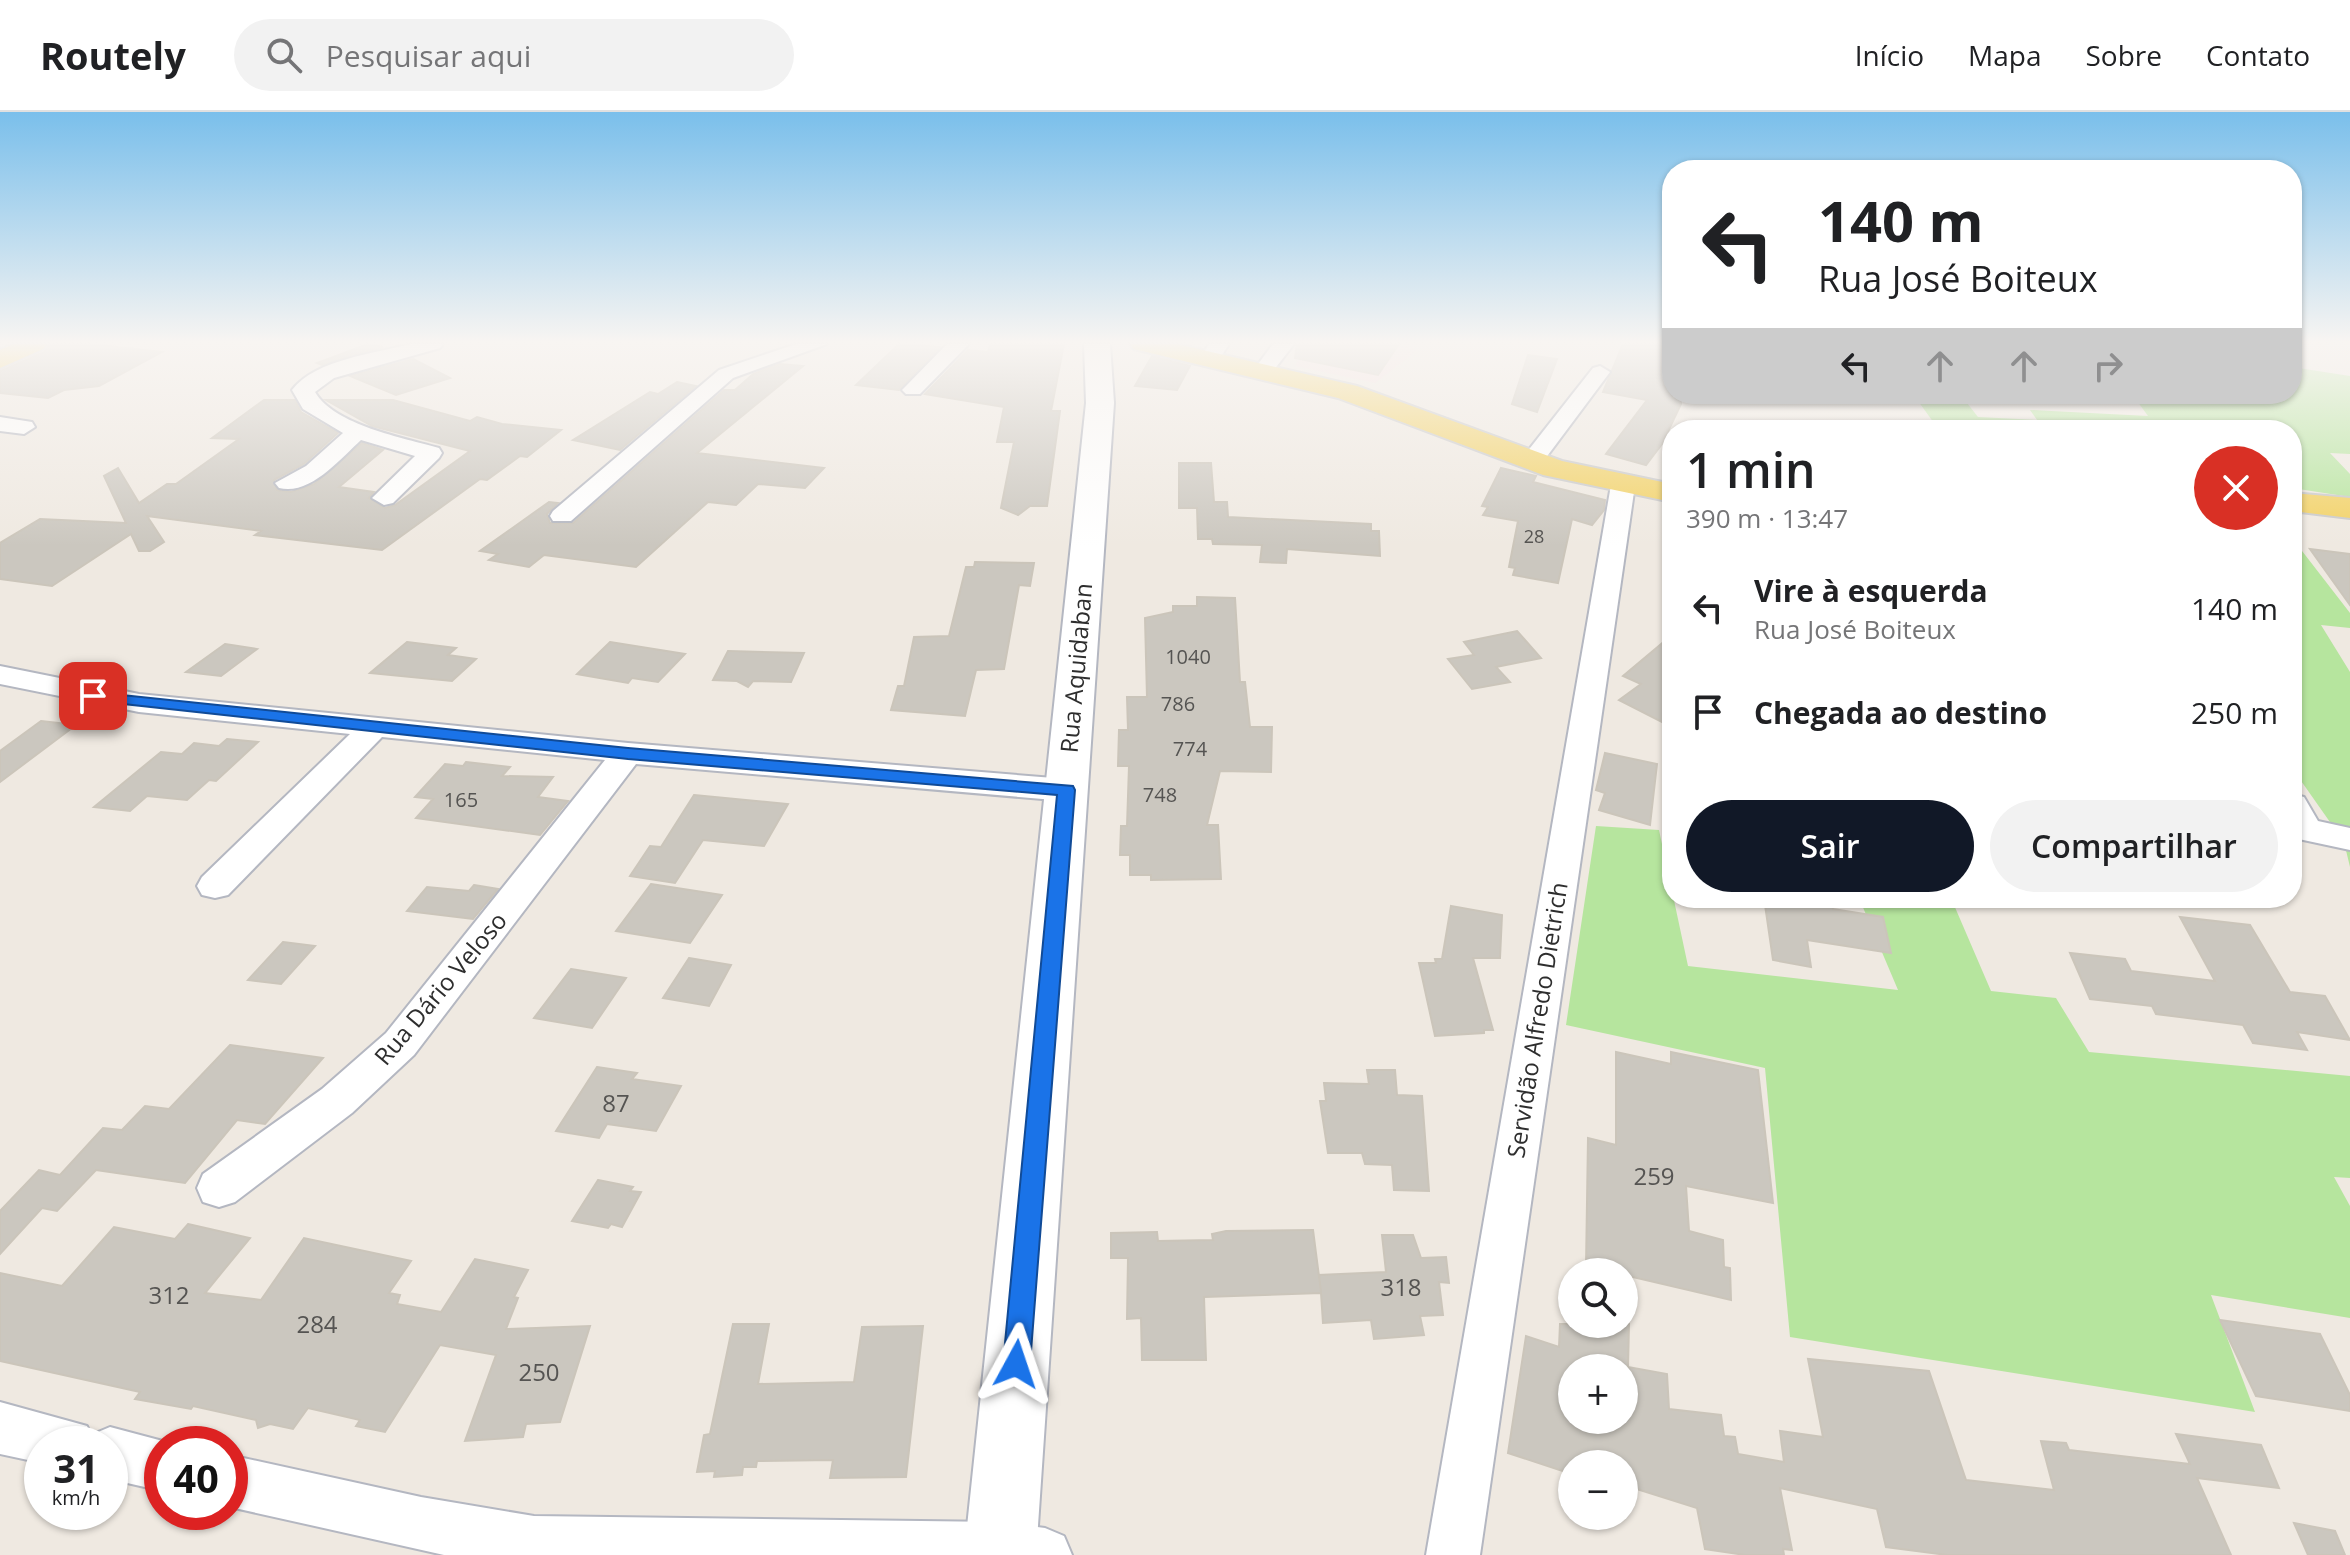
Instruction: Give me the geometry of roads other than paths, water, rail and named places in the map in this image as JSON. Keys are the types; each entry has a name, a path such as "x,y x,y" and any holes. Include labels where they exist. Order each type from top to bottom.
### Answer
{"main road":[{"path":"1401,411 1531,462 1662,491"},
{"path":"2302,503 2350,508"}],"street":[{"path":"325,411 357,432 431,453 384,498"},
{"path":"562,516 683,411"},
{"name":"Rua Aquidaban","path":"1015,1553 1066,790 1099,411"},
{"path":"1531,462 1570,411"},
{"path":"0,424 24,427"},
{"path":"287,483 314,471 357,432"},
{"name":"Servidão Alfredo Dietrich","path":"1453,1555 1623,485"},
{"path":"0,675 139,703 628,753 1066,790"},
{"path":"215,886 374,728"},
{"name":"Rua Dário Veloso","path":"219,1188 337,1101 400,1044 628,753"},
{"path":"2302,823 2306,830 2350,839"},
{"path":"0,1428 24,1434"},
{"path":"248,1485 421,1524 534,1543 1015,1553"}]}
